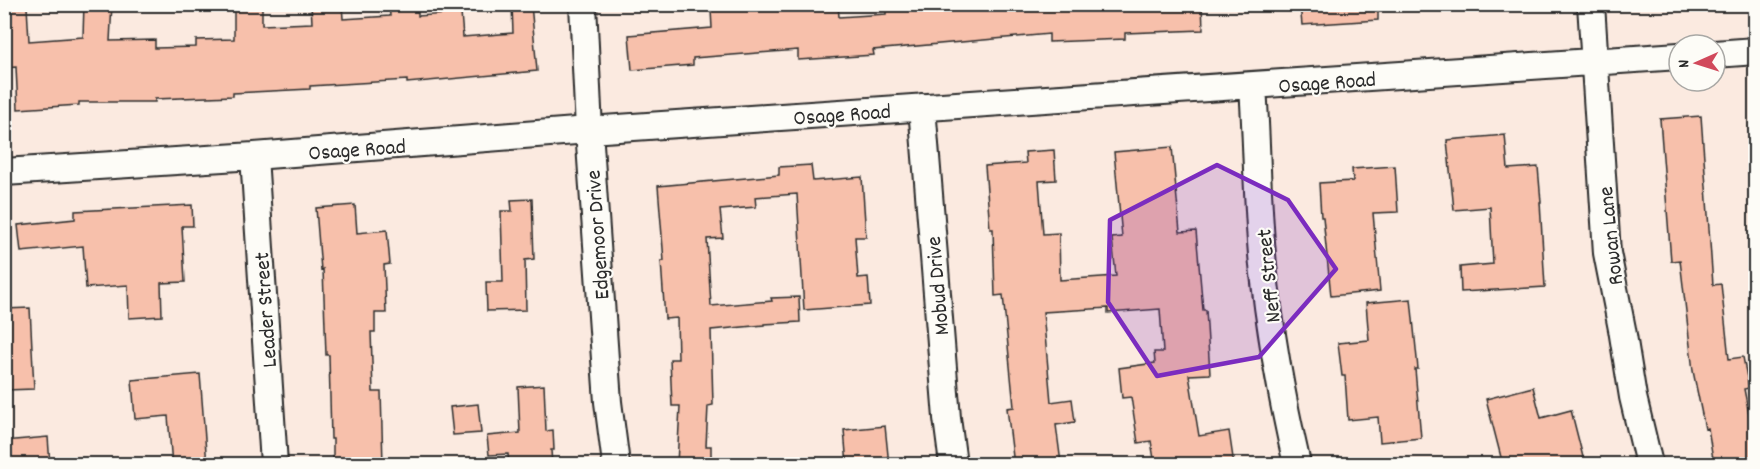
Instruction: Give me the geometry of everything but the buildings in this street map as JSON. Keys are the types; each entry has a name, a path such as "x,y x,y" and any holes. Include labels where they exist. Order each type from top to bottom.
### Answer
{"street":[{"name":"Edgemoor Drive","path":"583,4 589,130 608,402 616,465"},
{"name":"Rowan Lane","path":"1591,4 1607,253 1633,397 1649,465"},
{"path":"1727,53 1755,51"},
{"name":"Osage Road","path":"4,172 1667,57"},
{"name":"Neff Street","path":"1253,86 1263,265 1289,430 1298,465"},
{"name":"Mobud Drive","path":"922,107 947,418 953,465"},
{"name":"Leader Street","path":"254,156 274,465"}],"highlighted area":[{"path":"1217,165 1288,200 1336,269 1259,357 1157,376 1108,302 1110,220"}]}
